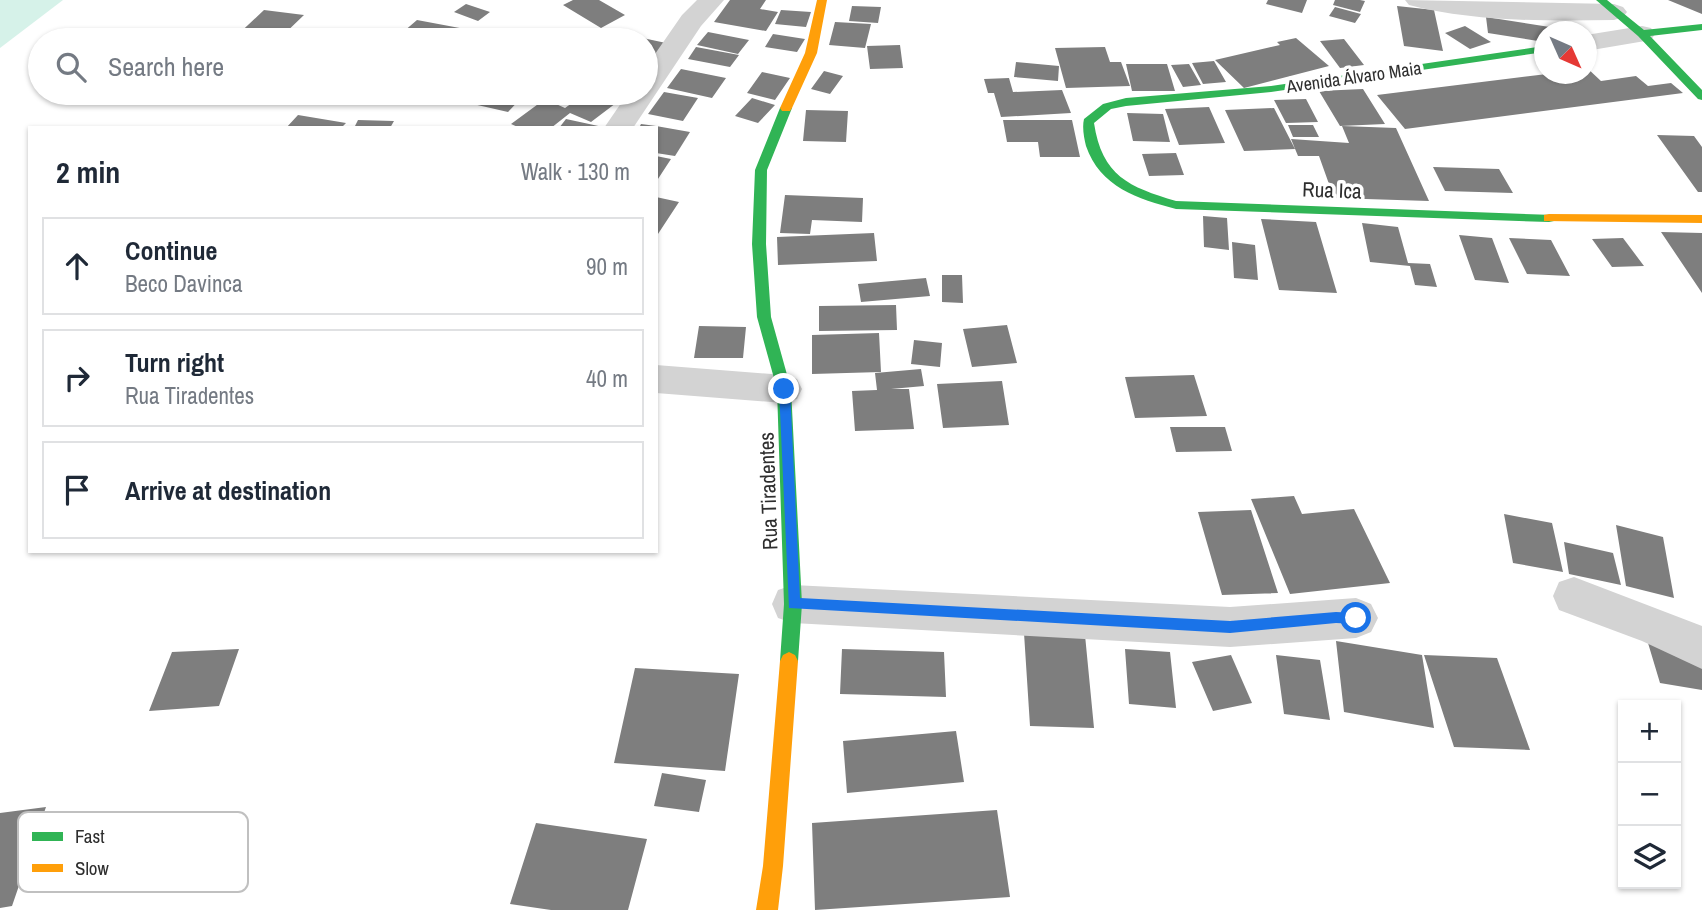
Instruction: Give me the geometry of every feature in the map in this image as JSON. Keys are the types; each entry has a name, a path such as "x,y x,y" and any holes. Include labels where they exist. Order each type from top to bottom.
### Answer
{"street":[{"path":"658,70 691,22 711,0"},
{"name":"Rua Tiradentes","path":"767,910 773,866 793,604 784,389 764,317 759,244 761,170 811,53 822,0"},
{"path":"1418,0 1504,13 1608,6 1642,34 1702,97"},
{"path":"1597,41 1702,27"},
{"name":"Avenida Álvaro Maia","path":"1162,100 1271,89 1534,51"},
{"name":"Rua Ica","path":"1162,100 1107,106 1088,122 1087,142 1109,178 1139,195 1176,205 1493,218 1702,219"},
{"path":"619,126 634,105"},
{"path":"658,379 784,389"},
{"path":"1574,596 1702,648"},
{"path":"793,604 1230,627 1356,618"}],"shaded area":[{"path":"0,0 63,0 0,48"}],"building":[{"path":"573,0 599,0 625,15 601,28 563,5"},
{"path":"730,0 766,0 760,9 778,12 766,31 714,22"},
{"path":"1268,0 1307,0 1302,13 1266,4"},
{"path":"1335,0 1365,1 1360,12 1333,5"},
{"path":"1668,0 1702,0 1702,14"},
{"path":"466,4 490,12 478,21 454,12"},
{"path":"852,6 881,7 878,23 849,21"},
{"path":"1397,6 1434,10 1443,51 1404,46"},
{"path":"1335,7 1361,14 1355,23 1329,16"},
{"path":"264,10 304,15 290,28 245,28"},
{"path":"781,10 811,12 806,27 775,24"},
{"path":"1486,17 1534,25 1534,40 1488,33"},
{"path":"417,20 460,28 408,28"},
{"path":"835,22 871,24 865,48 829,45"},
{"path":"1465,26 1491,42 1470,49 1445,33"},
{"path":"708,32 749,40 738,54 697,45"},
{"path":"773,34 805,39 797,52 765,47"},
{"path":"1296,38 1329,66 1244,88 1215,60 1280,45 1277,42"},
{"path":"1344,39 1364,65 1340,68 1320,41"},
{"path":"658,41 666,43 658,53"},
{"path":"900,45 903,68 870,69 867,46"},
{"path":"696,47 739,55 730,67 688,59"},
{"path":"1105,47 1110,62 1121,62 1130,86 1066,88 1055,48"},
{"path":"1214,61 1226,82 1203,84 1192,63"},
{"path":"1016,62 1059,66 1058,81 1014,77"},
{"path":"1126,64 1167,64 1175,91 1132,91"},
{"path":"1189,64 1201,85 1183,87 1171,65"},
{"path":"681,69 726,78 712,98 667,88"},
{"path":"824,71 843,76 830,94 811,89"},
{"path":"762,72 790,78 775,100 747,93"},
{"path":"1534,76 1534,84 1597,84 1597,77 1601,81 1636,76 1648,86 1671,83 1683,93 1405,129 1377,95"},
{"path":"1009,78 1013,92 1062,90 1071,113 1001,117 994,93 988,93 984,79"},
{"path":"1363,89 1385,124 1340,126 1319,91"},
{"path":"664,92 698,98 683,121 648,114 655,105 658,105"},
{"path":"752,98 775,105 758,123 735,116"},
{"path":"1306,99 1318,122 1286,123 1274,100"},
{"path":"477,105 515,105 508,112"},
{"path":"537,105 558,105 565,108 569,105 613,105 591,122 570,113 554,126 511,124"},
{"path":"1209,107 1225,143 1179,145 1165,109"},
{"path":"1274,108 1295,149 1244,151 1225,110"},
{"path":"806,110 848,111 846,142 803,141"},
{"path":"1127,113 1163,114 1170,142 1133,141"},
{"path":"298,115 346,123 343,126 288,126"},
{"path":"566,119 598,126 561,126"},
{"path":"358,120 394,121 391,126 355,126"},
{"path":"1003,120 1072,120 1080,157 1040,157 1038,142 1007,142"},
{"path":"1288,125 1313,125 1319,137 1293,137"},
{"path":"1342,126 1396,128 1429,201 1334,198 1319,156 1298,156 1291,139 1349,143"},
{"path":"658,127 690,132 675,156 658,153"},
{"path":"1657,135 1694,136 1702,147 1702,192 1698,192"},
{"path":"1176,153 1184,175 1149,176 1142,154"},
{"path":"658,156 671,159 658,179"},
{"path":"1433,167 1499,169 1513,193 1445,191"},
{"path":"785,195 863,198 862,222 812,220 810,234 780,233"},
{"path":"658,197 679,202 658,234"},
{"path":"1203,216 1227,218 1229,250 1204,247"},
{"path":"1261,219 1316,222 1337,293 1279,290"},
{"path":"1362,223 1398,227 1408,263 1430,264 1437,287 1415,285 1410,266 1370,262"},
{"path":"1661,232 1702,233 1702,293"},
{"path":"874,233 877,261 778,265 777,237"},
{"path":"1459,235 1492,238 1509,283 1475,280"},
{"path":"1509,238 1551,240 1570,276 1527,274"},
{"path":"1623,238 1644,266 1612,267 1592,239"},
{"path":"1232,242 1255,245 1258,280 1234,278"},
{"path":"942,275 962,275 963,303 942,302"},
{"path":"926,278 930,296 861,302 858,284"},
{"path":"896,305 897,330 819,331 819,306"},
{"path":"1007,325 1017,363 972,367 963,329"},
{"path":"699,326 746,327 743,358 694,358"},
{"path":"879,333 881,372 812,374 812,335"},
{"path":"914,340 942,343 940,367 911,364"},
{"path":"921,369 924,386 891,389 909,389 914,429 855,431 852,391 877,390 875,373"},
{"path":"1194,375 1207,416 1135,418 1125,377"},
{"path":"1002,381 1009,425 943,428 937,384"},
{"path":"1170,427 1225,427 1232,451 1176,452"},
{"path":"1294,496 1302,514 1354,509 1390,583 1290,594 1251,499"},
{"path":"1251,510 1278,593 1222,595 1198,512"},
{"path":"1504,514 1552,523 1563,572 1513,563"},
{"path":"1616,525 1663,537 1674,598 1626,586"},
{"path":"1564,542 1613,553 1621,585 1569,574"},
{"path":"1024,633 1085,635 1094,728 1030,726"},
{"path":"1336,641 1422,655 1434,728 1344,712"},
{"path":"1648,643 1702,652 1702,690 1660,683"},
{"path":"239,649 219,706 149,711 172,652"},
{"path":"842,649 944,652 946,697 840,694"},
{"path":"1125,649 1170,652 1176,708 1129,704"},
{"path":"1231,655 1252,703 1213,711 1192,662"},
{"path":"1276,655 1320,660 1330,720 1284,714"},
{"path":"1424,655 1497,658 1530,750 1454,747"},
{"path":"635,668 739,674 725,771 614,763"},
{"path":"956,731 964,782 847,793 843,741"},
{"path":"662,773 706,780 699,812 654,806"},
{"path":"46,807 44,812 18,812 18,889 12,906 0,908 0,813"},
{"path":"997,810 1010,897 815,910 812,823"},
{"path":"536,823 647,839 628,910 551,910 510,904"}],"traffic: fast":[{"path":"1601,0 1642,34 1702,97"},
{"path":"1642,34 1702,27"},
{"path":"1534,50 1271,89 1126,102 1107,106 1088,122 1096,157 1104,170 1127,188 1176,205 1549,218"},
{"path":"786,108 761,170 759,244 764,317 784,389 793,604 789,661"}],"traffic: slow":[{"path":"786,108 811,53 822,0"},
{"path":"1549,218 1702,219"},
{"path":"767,910 773,866 789,661"}],"route":[{"path":"784,389 793,604 1230,627 1356,618"}]}
